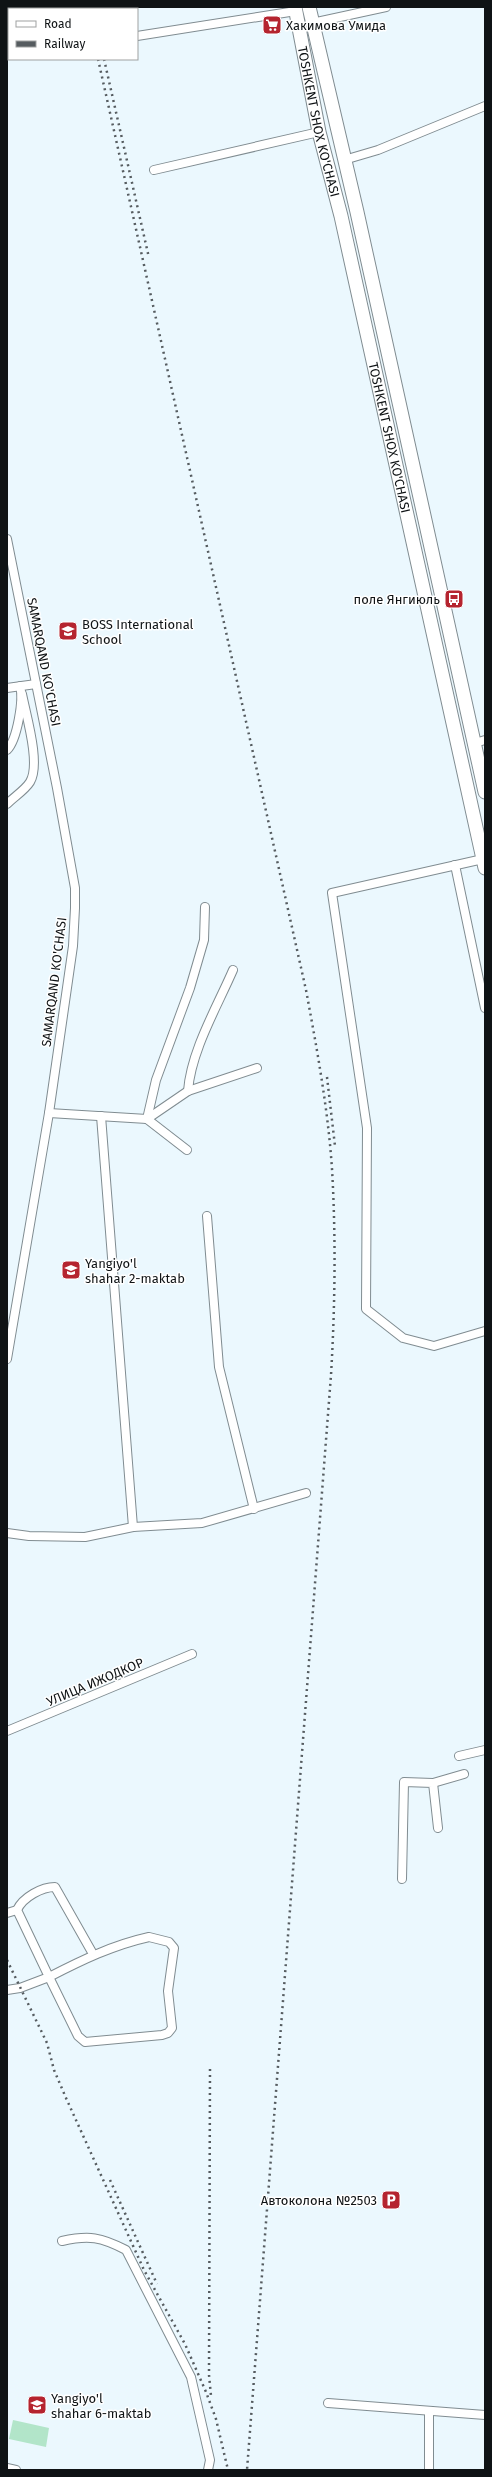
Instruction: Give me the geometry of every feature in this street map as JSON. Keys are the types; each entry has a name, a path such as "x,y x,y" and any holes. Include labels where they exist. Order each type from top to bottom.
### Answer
{"main road":[{"name":"TOSHKENT SHOX KO'CHASI","path":"300,8 312,23 357,212 480,742 485,792"},
{"name":"TOSHKENT SHOX KO'CHASI","path":"300,8 319,132 341,216 484,863"},
{"path":"341,216 357,212"}],"street":[{"path":"312,23 386,7"},
{"path":"138,36 300,8"},
{"path":"344,160 378,150 485,106"},
{"path":"154,170 319,132"},
{"name":"SAMARQAND KO'CHASI","path":"7,538 65,832 75,888 76,908 73,946 48,1113 11,1321 7,1359"},
{"path":"7,688 21,690 36,684"},
{"path":"7,750 14,740 21,690"},
{"path":"7,804 29,784 34,774 33,754 21,690"},
{"path":"484,863 456,865 332,893 367,1128 366,1309 404,1338 434,1346 485,1331"},
{"path":"456,865 485,1008"},
{"path":"147,1120 156,1080 190,988 204,940 205,907"},
{"path":"188,1091 189,1076 233,970"},
{"path":"147,1120 188,1091 257,1068"},
{"path":"48,1113 147,1120 187,1150"},
{"path":"101,1116 133,1527"},
{"path":"207,1216 219,1367 254,1509"},
{"path":"7,1533 29,1536 85,1537 133,1527 202,1523 306,1493"},
{"name":"УЛИЦА ИЖОДКОР","path":"7,1731 192,1654"},
{"path":"459,1756 485,1750"},
{"path":"402,1878 404,1782 433,1783 464,1774"},
{"path":"433,1783 438,1828"},
{"path":"7,1913 17,1910 21,1903 45,1887 56,1887 93,1954"},
{"path":"7,1990 20,1988 49,1977 93,1954 126,1942 149,1937 169,1942 174,1948 168,1992 172,2028 168,2033 85,2042 78,2036 49,1977 17,1910"},
{"path":"62,2242 79,2237 106,2239 126,2250 191,2377 210,2460 208,2470"},
{"path":"328,2403 429,2412 485,2415"},
{"path":"429,2412 429,2470"},
{"path":"7,2468 16,2470"}],"green space":[{"path":"13,2420 49,2428 46,2447 9,2439"}],"railway":[{"path":"98,60 306,990 325,1102 332,1169 334,1272 331,1375 247,2470"},
{"path":"104,60 149,258"},
{"path":"327,1077 335,1146"},
{"path":"7,1960 47,2043 54,2070 144,2270 185,2344 206,2392 216,2419 228,2470"},
{"path":"210,2069 209,2375 211,2396"},
{"path":"110,2180 157,2284"}],"place":[{"name":"Хакимова Умида","path":"272,25"},
{"name":"поле Янгиюль","path":"454,599"},
{"name":"BOSS International School","path":"68,631"},
{"name":"Yangiyo'l shahar 2-maktab","path":"71,1270"},
{"name":"Автоколона №2503","path":"391,2200"},
{"name":"Yangiyo'l shahar 6-maktab","path":"37,2405"}]}
